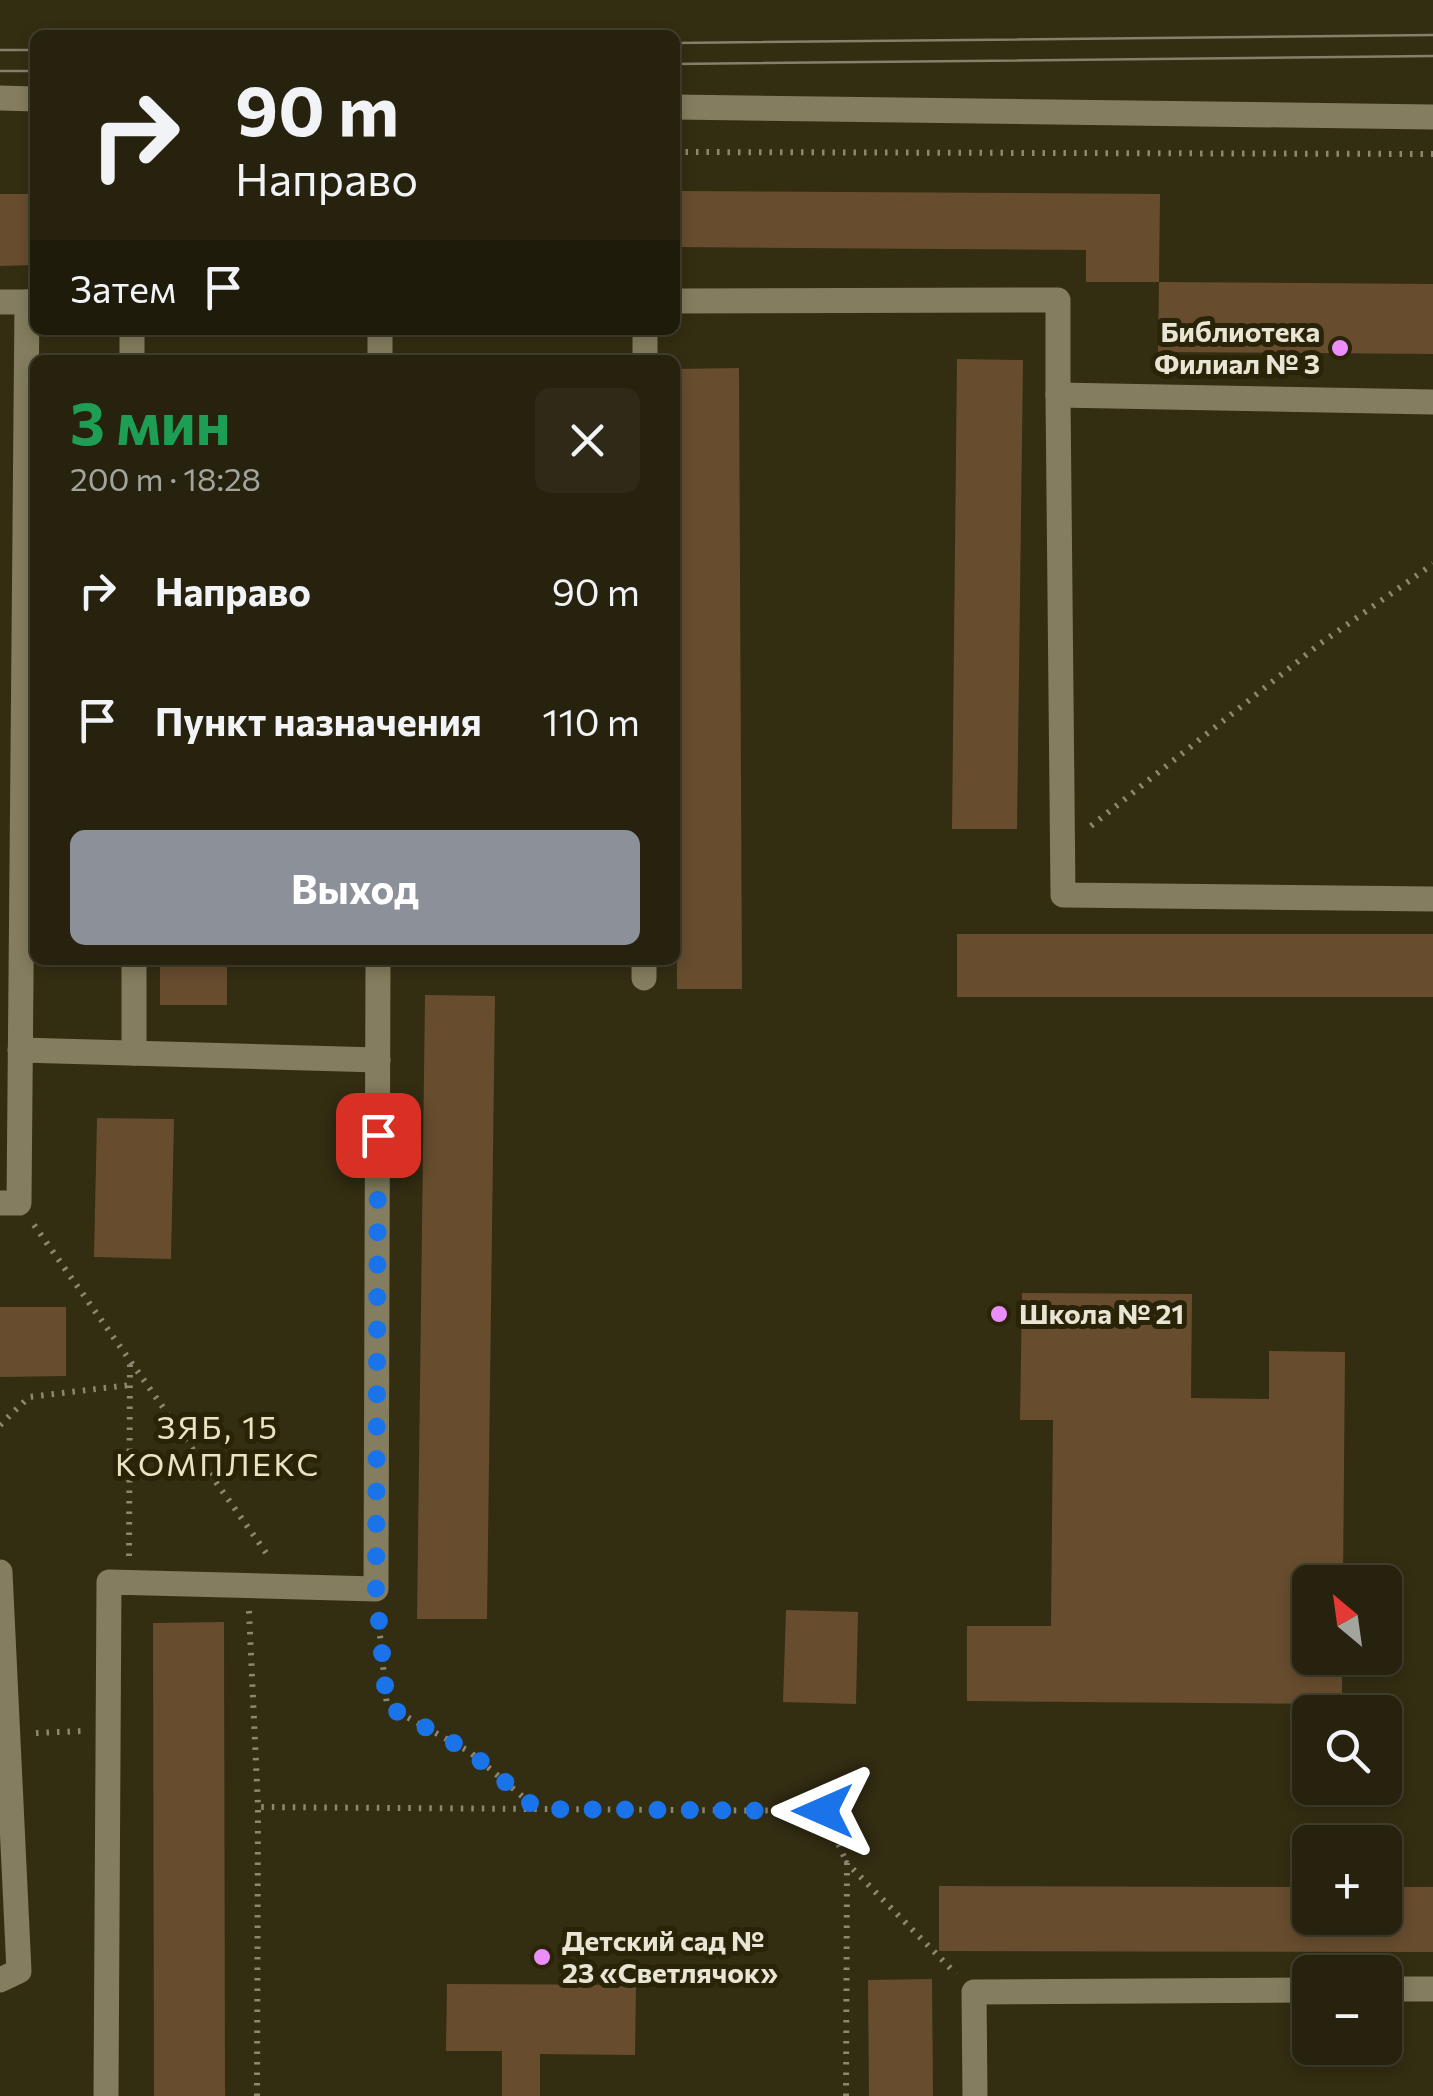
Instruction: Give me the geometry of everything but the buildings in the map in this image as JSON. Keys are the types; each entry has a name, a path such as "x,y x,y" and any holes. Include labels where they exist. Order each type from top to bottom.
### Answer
{"lane":[{"path":"0,98 30,99"},
{"path":"680,107 1433,116"},
{"path":"680,301 1058,300 1062,895 1433,899"},
{"path":"0,302 30,302"},
{"path":"9,1203 20,1050 30,370"},
{"path":"1058,395 1433,402"},
{"path":"134,965 134,1053"},
{"path":"106,2096 109,1582 376,1589 378,965"},
{"path":"20,1050 378,1060"},
{"path":"0,1572 19,1971 0,1980"},
{"path":"1402,1990 1433,1989"},
{"path":"975,2096 974,1992 1292,1990"}],"path":[{"path":"680,152 1433,154"},
{"path":"1062,849 1321,644 1433,564"},
{"path":"9,1203 130,1360 290,1586"},
{"path":"129,1582 130,1360"},
{"path":"0,1425 29,1397 130,1385"},
{"path":"248,1586 258,1807 257,2096"},
{"path":"376,1589 387,1706 470,1752 537,1809"},
{"path":"8,1733 108,1731"},
{"path":"258,1807 823,1811 847,1863 974,1992"},
{"path":"846,2096 847,1863"}],"tram line":[{"path":"680,43 1433,35"},
{"path":"0,50 30,50"},
{"path":"680,64 1433,56"},
{"path":"0,71 30,71"}],"place":[{"name":"Библиотека Филиал № 3","path":"1340,348"},
{"name":"Школа № 21","path":"999,1314"},
{"name":"Детский сад № 23 «Светлячок»","path":"542,1957"}],"district":[{"name":"ЗЯБ, 15 КОМПЛЕКС","path":"218,1446"}],"route":[{"path":"378,1135 376,1589 387,1706 470,1752 537,1809 823,1811"}]}
